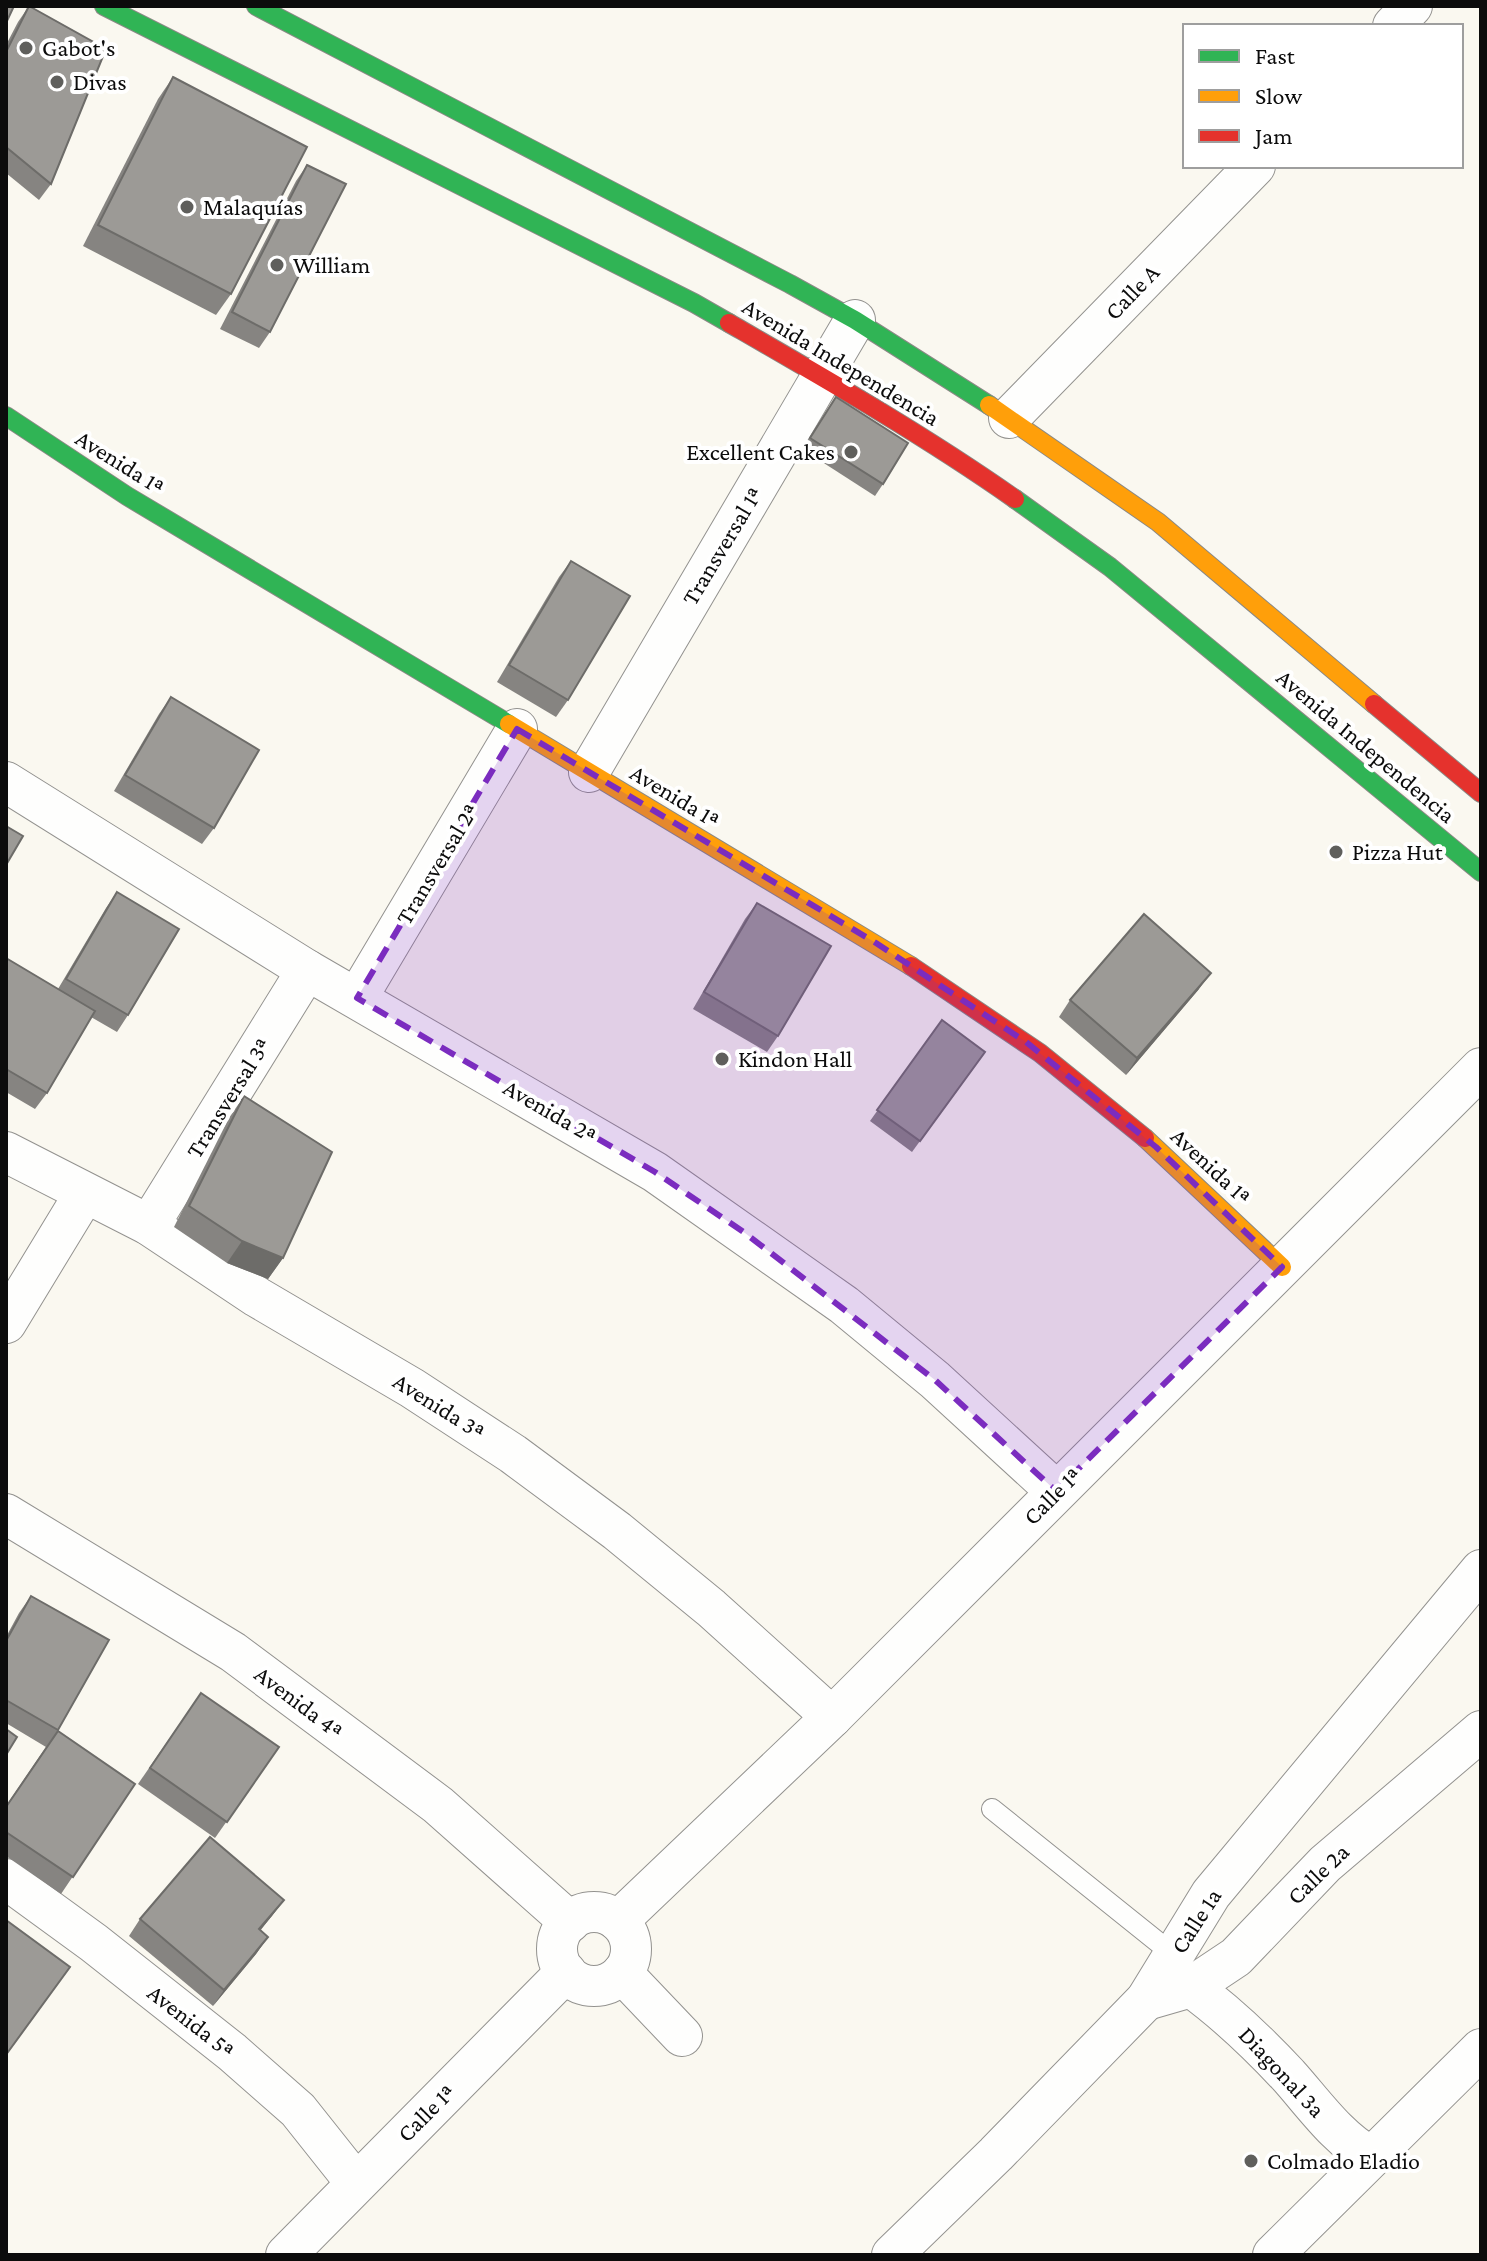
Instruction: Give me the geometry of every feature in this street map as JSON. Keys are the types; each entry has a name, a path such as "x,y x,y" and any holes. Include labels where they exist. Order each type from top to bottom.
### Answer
{"main road":[{"name":"Avenida Independencia","path":"104,6 694,303 822,377 979,474 1110,567 1481,872"},
{"name":"Avenida Independencia","path":"256,6 855,320 1009,418 1158,522 1481,793"},
{"name":"Avenida 1ª","path":"6,416 127,496 876,943 1026,1042 1156,1147 1282,1267"}],"street":[{"path":"1395,24 1412,6"},
{"name":"Calle A","path":"1009,418 1253,168"},
{"name":"Transversal 1ª","path":"589,772 855,320"},
{"name":"Transversal 2ª","path":"357,998 517,729"},
{"name":"Avenida 2ª","path":"6,782 307,970 655,1172 844,1305 935,1380 1056,1491"},
{"name":"Transversal 3ª","path":"149,1225 307,970"},
{"name":"Calle 1ª","path":"618,1921 832,1717 1481,1068"},
{"name":"Avenida 3ª","path":"6,1152 149,1225 257,1297 412,1388 513,1454 617,1531 711,1608 832,1717"},
{"path":"6,1323 85,1193"},
{"name":"Avenida 4ª","path":"6,1514 233,1652 438,1805 570,1922"},
{"name":"Calle 1a","path":"892,2255 1007,2144 1146,2000 1182,1971 1211,1894 1481,1570"},
{"name":"Calle 2a","path":"1182,1971 1236,1957 1325,1864 1481,1731"},
{"name":"Avenida 5ª","path":"6,1879 94,1943 265,2081 298,2110 356,2183"},
{"path":"599,1912 618,1921 626,1930 631,1952 622,1973 615,1981 594,1986 573,1980 560,1962 559,1940 570,1922 578,1916 599,1912"},
{"name":"Diagonal 3a","path":"1182,1971 1284,2071 1351,2145 1371,2157"},
{"name":"Calle 1ª","path":"286,2255 566,1972"},
{"path":"622,1973 682,2036"},
{"path":"1273,2255 1481,2049"}],"lane":[{"path":"992,1809 1182,1971"}],"highlighted area":[{"path":"517,729 876,943 1026,1042 1156,1147 1282,1267 1056,1491 935,1380 745,1233 655,1172 357,998"}],"building":[{"path":"6,6 14,6 6,23"},
{"path":"29,6 106,49 51,184 6,147 6,52"},
{"name":"Malaquías","path":"173,77 307,147 231,294 98,225"},
{"name":"William","path":"307,165 346,184 270,332 232,312"},
{"name":"Excellent Cakes","path":"836,397 908,443 883,484 810,438"},
{"path":"571,561 630,596 568,700 509,665"},
{"path":"171,697 259,750 214,828 125,775"},
{"path":"6,826 23,836 6,865"},
{"path":"117,892 179,929 128,1015 66,979"},
{"path":"757,903 831,946 778,1036 704,992"},
{"path":"1144,914 1211,973 1137,1058 1070,1000"},
{"path":"6,958 95,1011 47,1093 6,1069"},
{"path":"942,1020 985,1052 920,1141 877,1110"},
{"path":"244,1096 332,1152 283,1258 242,1241 189,1206"},
{"path":"31,1596 109,1640 58,1730 6,1700 6,1641"},
{"path":"201,1693 279,1747 227,1822 150,1768"},
{"path":"6,1729 17,1737 6,1755"},
{"path":"58,1731 135,1784 73,1877 6,1832 6,1807"},
{"path":"210,1837 284,1900 259,1929 268,1937 224,1990 140,1919"},
{"path":"6,1920 70,1967 8,2052 6,2050"}],"traffic: fast":[{"path":"104,6 729,323"},
{"path":"256,6 790,284 855,320 989,405"},
{"path":"6,416 127,496 509,724"},
{"path":"1015,499 1110,567 1481,872"}],"traffic: slow":[{"path":"989,405 1158,522 1374,704"},
{"path":"509,724 911,966"},
{"path":"1145,1138 1282,1267"}],"traffic: jam":[{"path":"729,323 910,430 1015,499"},
{"path":"1374,704 1481,793"},
{"path":"911,966 1040,1053 1145,1138"}],"place":[{"name":"Gabot's","path":"26,48"},
{"name":"Divas","path":"57,82"},
{"name":"Malaquías","path":"187,207"},
{"name":"William","path":"277,265"},
{"name":"Excellent Cakes","path":"851,452"},
{"name":"Pizza Hut","path":"1336,852"},
{"name":"Kindon Hall","path":"722,1059"},
{"name":"Colmado Eladio","path":"1251,2161"}]}
